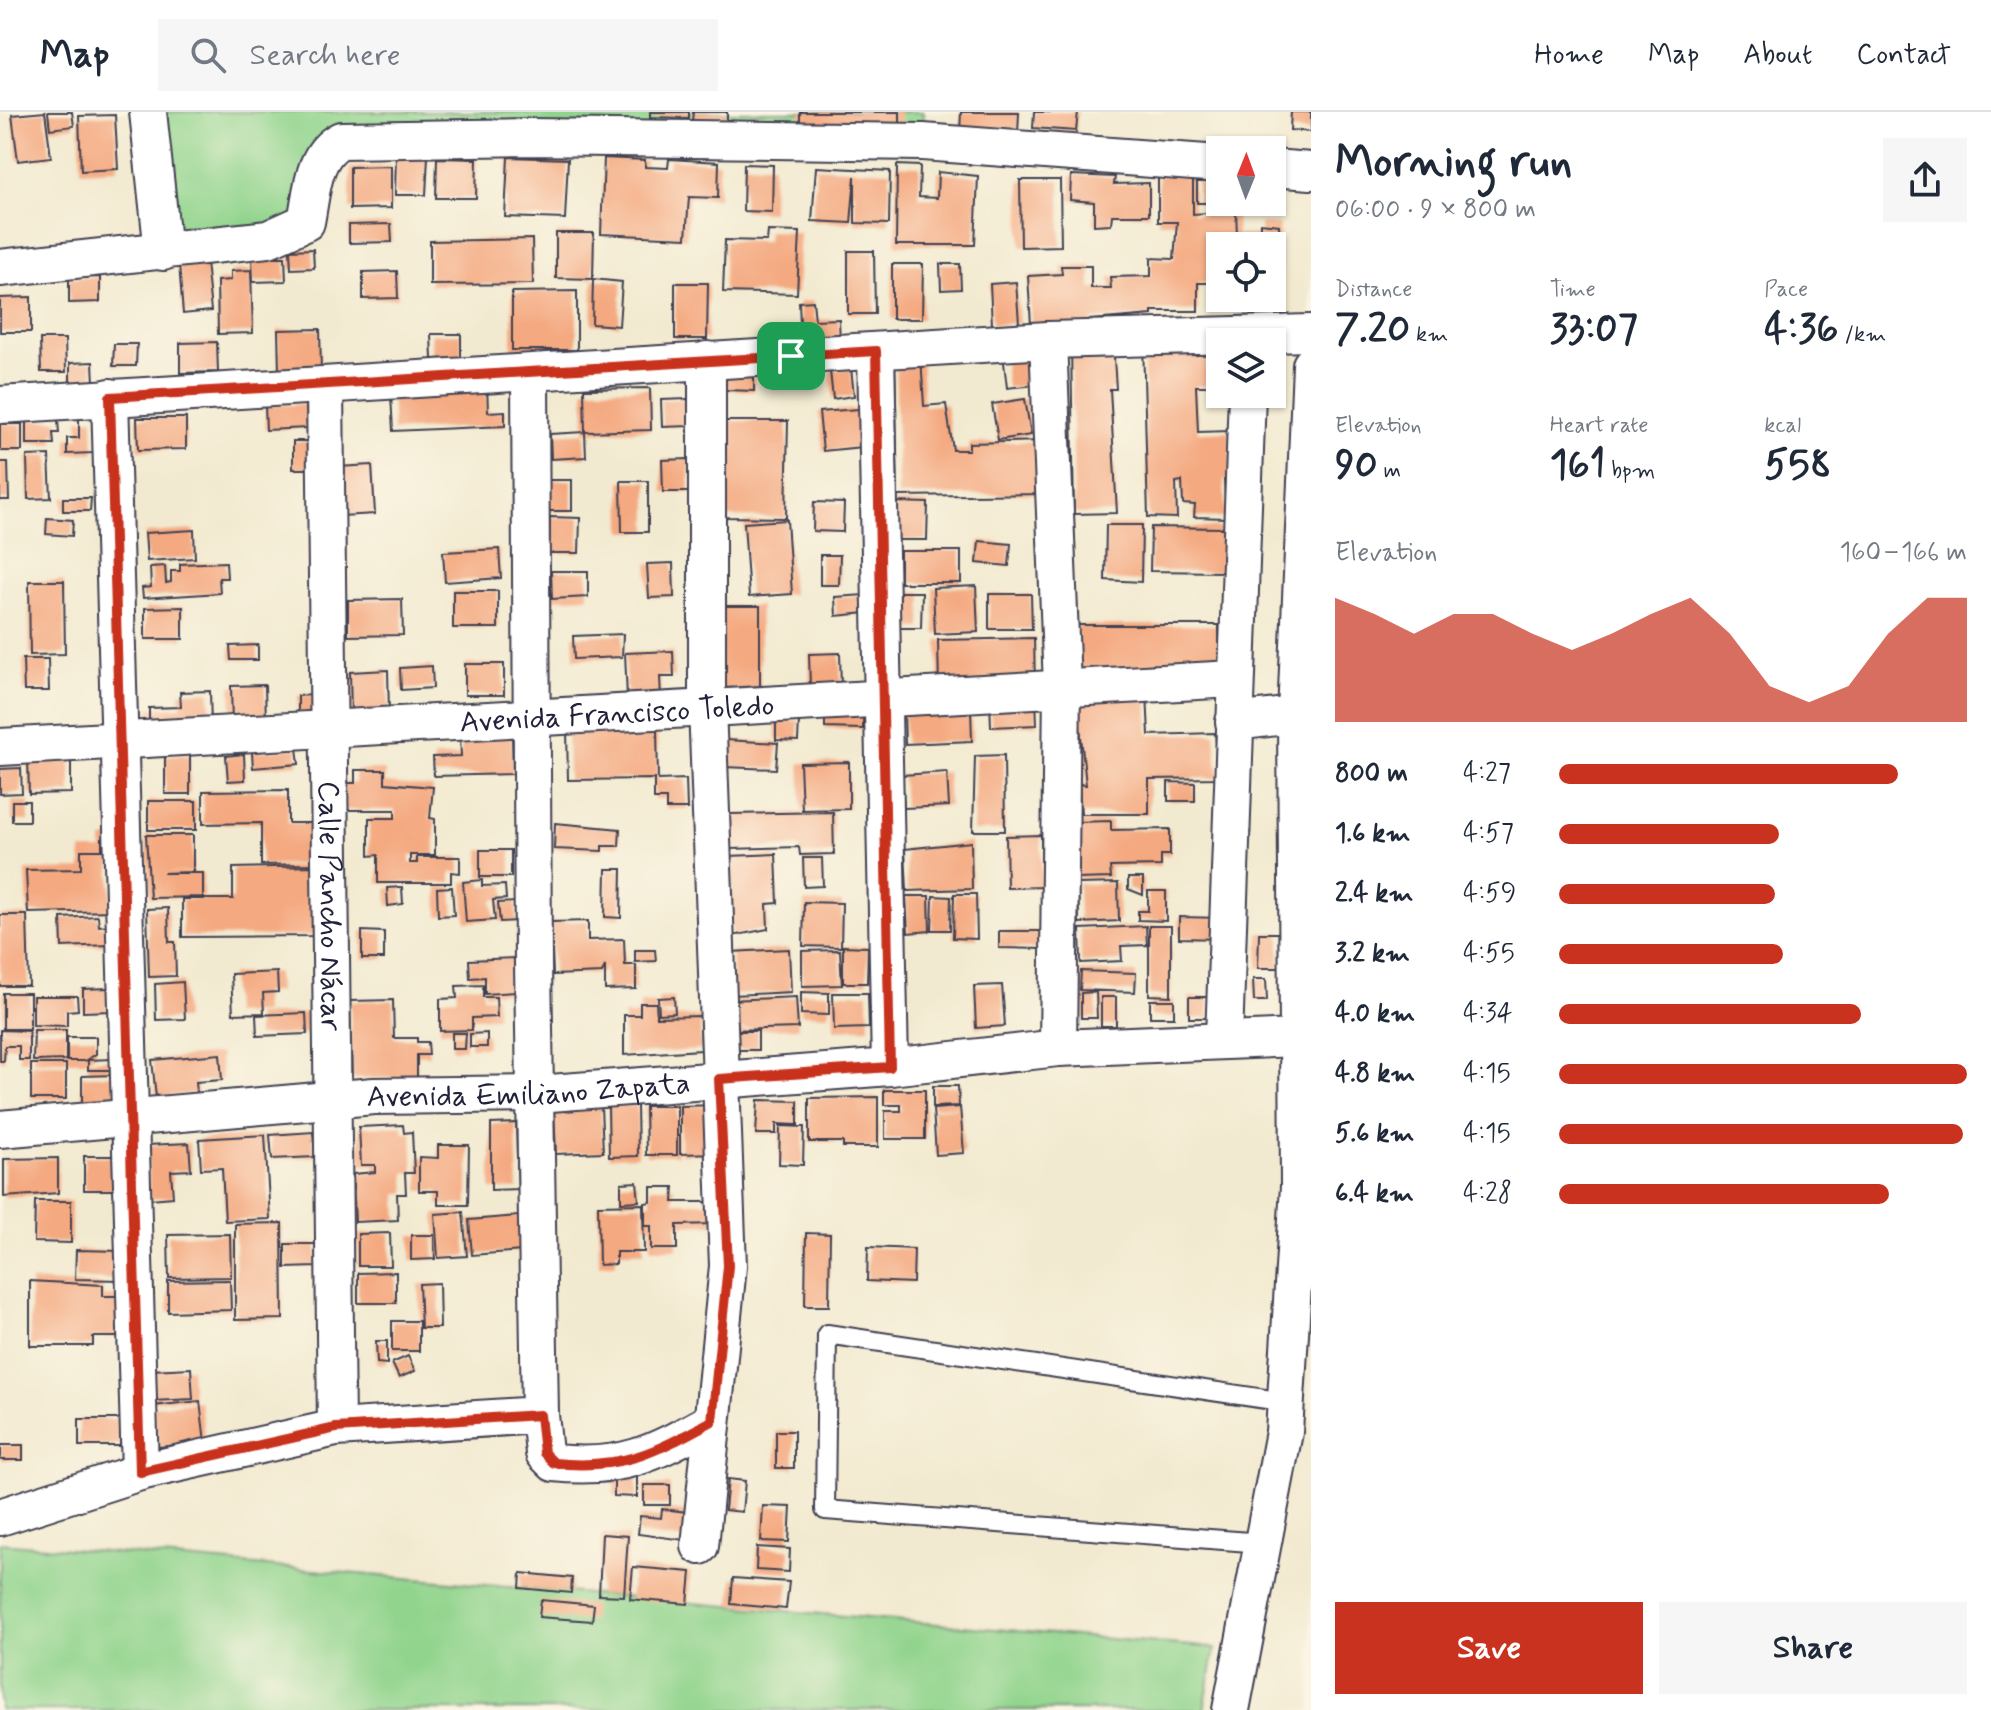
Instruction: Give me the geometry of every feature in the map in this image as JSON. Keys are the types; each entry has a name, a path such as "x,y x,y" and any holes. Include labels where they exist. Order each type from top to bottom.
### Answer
{"street":[{"path":"148,112 163,252"},
{"path":"0,268 268,239 306,222 318,167 327,147 341,140 437,124 923,127 1206,162"},
{"path":"1286,169 1311,171"},
{"path":"1286,335 1311,333"},
{"path":"0,405 1048,340 1206,339"},
{"path":"1048,340 1062,686 1058,1048"},
{"path":"876,351 890,1067"},
{"path":"700,1546 728,1266 707,706 707,360"},
{"path":"1231,1710 1300,1334 1297,1038 1311,365"},
{"path":"530,374 540,1415 544,1453 554,1463 594,1467 657,1451 712,1421"},
{"name":"Calle Pancho Nácar","path":"325,386 336,1428"},
{"path":"110,397 140,1472"},
{"path":"1224,1039 1234,679 1246,408"},
{"name":"Avenida Francisco Toledo","path":"0,747 1062,686 1234,679"},
{"path":"1234,722 1303,714"},
{"name":"Avenida Emiliano Zapata","path":"0,1129 334,1102 374,1096 537,1094 890,1067 1058,1048 1297,1038"},
{"path":"0,1517 140,1472 336,1428 540,1415"}],"lane":[{"path":"1263,1543 825,1510 827,1334 1286,1402"}],"green space":[{"path":"148,112 923,112 923,142 327,147 306,222 163,252"},
{"path":"0,1543 1215,1648 1204,1710 0,1710"}],"building":[{"path":"45,112 51,157 18,161 12,115"},
{"path":"48,112 72,112 74,126 50,129"},
{"path":"650,112 689,112 689,118 650,117"},
{"path":"693,112 727,112 727,123 692,121"},
{"path":"800,112 900,112 900,131 800,128"},
{"path":"961,112 1019,112 1018,134 960,132"},
{"path":"1034,112 1078,112 1076,131 1033,128"},
{"path":"1291,112 1311,112 1311,132 1290,130"},
{"path":"115,115 118,169 81,171 79,116"},
{"path":"396,155 428,156 426,195 395,195"},
{"path":"508,157 568,159 565,219 505,217"},
{"path":"437,158 477,159 476,198 436,198"},
{"path":"604,158 645,160 645,167 668,168 669,159 719,162 718,198 689,197 686,238 601,234"},
{"path":"744,164 773,165 772,212 743,211"},
{"path":"897,165 920,166 919,197 937,198 938,172 978,176 975,245 896,245"},
{"path":"391,166 391,208 350,209 350,167"},
{"path":"816,167 890,171 889,224 855,223 855,176 851,223 812,221"},
{"path":"1071,175 1115,177 1114,184 1149,183 1149,215 1112,215 1111,224 1094,225 1094,202 1070,200"},
{"path":"1158,176 1193,176 1193,214 1236,216 1237,232 1206,232 1206,283 1198,283 1198,311 1152,311 1152,315 1092,320 1094,329 1031,325 1028,276 1062,274 1061,266 1091,266 1091,288 1111,288 1110,277 1151,276 1151,258 1174,259 1177,222 1158,222"},
{"path":"1020,180 1060,180 1061,246 1021,247"},
{"path":"1197,182 1206,182 1206,203 1197,203"},
{"path":"1260,223 1279,225 1279,232 1260,232"},
{"path":"391,224 392,242 349,243 349,225"},
{"path":"768,231 800,232 797,294 723,292 725,240 767,241"},
{"path":"556,233 594,233 593,279 556,278"},
{"path":"532,239 533,284 430,285 430,241"},
{"path":"313,249 314,268 291,269 290,250"},
{"path":"848,251 874,251 875,314 848,314"},
{"path":"252,257 285,257 286,281 253,282"},
{"path":"206,262 211,311 183,314 179,264"},
{"path":"892,264 923,264 922,319 892,319"},
{"path":"940,264 960,264 961,289 941,290"},
{"path":"251,270 253,333 218,334 217,281 231,280 231,271"},
{"path":"397,271 398,298 363,299 363,272"},
{"path":"100,277 100,302 69,303 69,278"},
{"path":"593,279 622,282 619,326 592,324"},
{"path":"1016,282 1019,323 992,325 990,284"},
{"path":"675,283 708,283 707,339 675,339"},
{"path":"577,291 577,350 512,350 512,292"},
{"path":"31,297 31,332 0,332 0,298"},
{"path":"813,301 815,320 839,319 840,342 801,345 799,302"},
{"path":"320,329 321,372 279,373 278,330"},
{"path":"431,334 461,334 461,358 432,359"},
{"path":"40,339 65,339 66,372 41,372"},
{"path":"1206,341 1206,386 1196,386 1198,432 1230,431 1231,480 1224,480 1226,518 1194,517 1195,505 1183,504 1182,481 1176,482 1177,518 1148,517 1143,342"},
{"path":"217,342 218,372 180,373 180,343"},
{"path":"1113,343 1116,389 1110,389 1117,513 1074,514 1071,345"},
{"path":"114,344 137,344 136,366 113,366"},
{"path":"1030,351 1035,385 1007,388 1003,354"},
{"path":"921,355 924,406 946,404 953,450 969,450 969,443 1044,441 1044,494 898,496 895,356"},
{"path":"93,362 94,383 70,384 70,363"},
{"path":"851,368 854,396 833,399 830,371"},
{"path":"725,374 754,375 754,391 725,390"},
{"path":"487,384 488,412 505,411 505,426 393,431 391,395"},
{"path":"650,388 651,430 585,432 584,389"},
{"path":"688,399 689,426 662,427 661,400"},
{"path":"1025,399 1031,435 998,440 992,404"},
{"path":"306,404 307,428 266,430 265,406"},
{"path":"859,409 862,447 823,451 819,412"},
{"path":"93,418 94,453 67,454 67,438 79,438 79,419"},
{"path":"137,418 186,418 186,449 138,450"},
{"path":"27,420 58,420 59,433 53,433 54,444 27,444"},
{"path":"723,421 788,421 786,518 722,517"},
{"path":"0,424 22,424 22,451 0,451"},
{"path":"585,432 586,457 551,459 550,434"},
{"path":"293,441 309,441 309,469 293,469"},
{"path":"49,455 51,498 28,499 27,456"},
{"path":"689,459 690,492 663,492 662,460"},
{"path":"0,462 8,462 9,500 0,500"},
{"path":"372,465 375,514 341,516 338,467"},
{"path":"548,480 572,480 572,511 548,511"},
{"path":"621,481 648,481 648,532 622,532"},
{"path":"63,498 91,498 90,511 63,511"},
{"path":"814,502 844,503 843,532 813,531"},
{"path":"894,502 928,503 927,540 893,540"},
{"path":"550,517 580,518 579,553 549,553"},
{"path":"47,518 73,520 72,536 46,534"},
{"path":"787,520 792,594 749,597 744,523"},
{"path":"1106,525 1142,525 1141,582 1105,580"},
{"path":"1151,527 1224,528 1222,572 1150,571"},
{"path":"194,530 195,558 147,561 145,533"},
{"path":"979,541 1011,544 1009,566 977,563"},
{"path":"499,549 501,578 445,582 443,552"},
{"path":"900,551 961,551 961,583 900,583"},
{"path":"820,555 840,555 839,585 820,585"},
{"path":"226,562 227,578 219,578 220,593 143,598 142,588 151,587 150,567 165,566 166,583 171,582 171,571 180,571 180,564"},
{"path":"673,563 674,597 649,598 647,564"},
{"path":"551,571 588,571 588,597 552,599"},
{"path":"29,581 64,581 65,654 30,655"},
{"path":"976,586 978,632 935,634 933,588"},
{"path":"453,591 498,591 498,628 453,628"},
{"path":"900,592 922,592 921,628 899,628"},
{"path":"989,594 1031,594 1032,629 989,629"},
{"path":"865,595 866,613 836,616 835,597"},
{"path":"402,599 403,635 348,636 348,600"},
{"path":"720,606 760,606 760,692 720,692"},
{"path":"183,607 183,639 145,639 145,608"},
{"path":"1077,625 1219,625 1219,676 1078,680"},
{"path":"623,634 622,657 574,659 573,636"},
{"path":"1034,638 1035,686 939,688 938,640"},
{"path":"258,645 258,660 231,660 230,646"},
{"path":"673,651 674,677 660,677 661,697 627,698 625,653"},
{"path":"840,653 841,686 810,687 809,654"},
{"path":"23,659 48,659 49,691 24,691"},
{"path":"465,664 504,664 504,695 465,695"},
{"path":"432,666 433,688 401,690 400,668"},
{"path":"388,670 389,712 351,713 350,672"},
{"path":"265,685 266,724 232,724 231,686"},
{"path":"210,691 211,724 149,725 149,708 181,707 180,692"},
{"path":"1147,693 1149,735 1215,733 1219,778 1149,779 1149,814 1081,814 1079,784 1086,785 1077,697"},
{"path":"313,695 314,719 298,720 298,696"},
{"path":"1036,699 1037,725 991,727 990,701"},
{"path":"971,709 972,741 905,744 904,712"},
{"path":"825,713 863,714 863,729 825,728"},
{"path":"776,720 799,721 798,741 776,740"},
{"path":"657,729 658,780 686,779 687,809 666,809 666,799 654,799 654,779 568,780 567,730"},
{"path":"512,734 513,774 434,776 433,757 461,756 460,736"},
{"path":"725,740 778,743 776,769 724,767"},
{"path":"297,748 299,764 253,768 252,752"},
{"path":"244,754 245,780 228,781 226,756"},
{"path":"165,755 190,755 190,794 165,794"},
{"path":"1004,755 1005,831 973,831 975,756"},
{"path":"71,758 71,793 29,794 28,759"},
{"path":"849,762 849,809 802,810 800,763"},
{"path":"21,768 22,793 0,794 0,769"},
{"path":"355,770 385,770 385,783 433,787 430,818 435,819 435,855 410,855 410,863 417,863 417,857 460,857 460,873 451,872 451,883 378,883 378,855 369,856 369,818 395,818 395,810 344,810 344,783 355,783"},
{"path":"947,772 949,806 904,808 902,775"},
{"path":"1168,782 1195,783 1195,801 1168,801"},
{"path":"288,790 288,823 312,823 312,864 261,865 261,823 203,824 203,791"},
{"path":"12,801 29,801 29,821 12,821"},
{"path":"148,801 196,801 196,830 148,830"},
{"path":"833,812 834,854 800,855 799,847 730,849 730,814"},
{"path":"1111,821 1111,830 1170,829 1170,855 1161,855 1161,866 1110,867 1111,878 1076,879 1075,822"},
{"path":"555,823 620,829 619,846 602,846 602,851 554,849"},
{"path":"146,835 193,835 193,872 163,873 203,873 203,897 150,898"},
{"path":"1041,835 1042,887 1007,888 1006,836"},
{"path":"110,838 112,911 28,913 26,870 81,869 81,850 102,850 102,839"},
{"path":"971,842 972,889 907,891 905,849"},
{"path":"480,850 511,850 511,877 480,877"},
{"path":"776,854 778,903 767,904 768,929 732,936 729,856"},
{"path":"803,858 822,858 823,886 804,887"},
{"path":"313,866 320,936 182,937 182,899 233,899 233,868"},
{"path":"606,869 622,869 621,918 605,917"},
{"path":"1128,878 1143,878 1143,895 1128,889"},
{"path":"482,880 482,886 505,885 506,899 493,900 495,920 466,922 463,882"},
{"path":"1118,883 1119,921 1079,923 1078,884"},
{"path":"402,887 403,904 388,906 387,888"},
{"path":"452,887 454,915 438,916 437,888"},
{"path":"1148,891 1166,891 1166,921 1138,920 1138,911 1148,911"},
{"path":"954,894 976,894 977,939 953,938"},
{"path":"906,896 929,896 930,931 908,933"},
{"path":"933,896 951,897 950,930 932,930"},
{"path":"516,902 517,921 500,922 498,903"},
{"path":"804,902 842,903 841,947 803,946"},
{"path":"168,908 169,942 175,942 176,976 149,977 147,909"},
{"path":"0,915 27,915 29,986 0,986"},
{"path":"98,916 99,926 109,925 110,945 62,947 61,918"},
{"path":"1179,917 1221,918 1221,939 1179,938"},
{"path":"588,921 588,940 624,939 625,965 636,965 636,989 605,990 605,966 602,973 553,975 551,922"},
{"path":"1146,926 1147,945 1121,946 1122,961 1081,963 1080,929"},
{"path":"1149,926 1171,926 1171,996 1149,995"},
{"path":"362,931 384,932 384,959 362,959"},
{"path":"999,931 1045,931 1044,949 999,948"},
{"path":"1259,933 1280,933 1280,968 1258,968"},
{"path":"843,946 868,947 867,983 843,983"},
{"path":"789,949 791,992 733,995 731,952"},
{"path":"635,950 655,950 656,961 635,962"},
{"path":"840,950 842,985 802,986 802,951"},
{"path":"515,958 516,992 485,994 485,977 470,978 469,960"},
{"path":"1081,971 1136,973 1135,992 1080,990"},
{"path":"277,972 278,992 263,993 264,1013 233,1014 231,974"},
{"path":"1253,979 1266,979 1267,1001 1254,1001"},
{"path":"183,982 185,1019 156,1020 155,984"},
{"path":"483,985 483,997 496,997 497,1017 472,1018 472,1030 440,1031 440,999 457,998 456,986"},
{"path":"1002,985 1005,1026 976,1028 974,986"},
{"path":"110,988 111,1011 83,1012 83,989"},
{"path":"801,992 829,993 829,1015 801,1014"},
{"path":"1096,992 1097,1018 1081,1018 1081,993"},
{"path":"3,993 30,993 30,1029 3,1029"},
{"path":"833,993 868,993 869,1028 834,1029"},
{"path":"33,996 77,996 78,1010 67,1011 67,1026 33,1025"},
{"path":"674,997 675,1013 659,1014 658,998"},
{"path":"796,997 798,1028 732,1030 731,1000"},
{"path":"1101,997 1116,997 1116,1026 1101,1026"},
{"path":"1189,997 1209,997 1209,1018 1189,1018"},
{"path":"393,1000 394,1038 417,1038 417,1042 428,1042 429,1055 417,1055 417,1077 352,1079 350,1001"},
{"path":"1150,1000 1174,1000 1174,1017 1150,1017"},
{"path":"640,1003 656,1003 657,1017 700,1016 701,1050 624,1055 624,1015 640,1015"},
{"path":"306,1013 307,1034 257,1036 256,1015"},
{"path":"0,1030 29,1031 29,1060 19,1060 19,1046 5,1046 4,1061 0,1061"},
{"path":"34,1030 66,1030 66,1060 33,1061"},
{"path":"735,1031 758,1031 758,1050 735,1050"},
{"path":"452,1033 466,1033 465,1049 452,1049"},
{"path":"487,1033 487,1047 470,1047 470,1034"},
{"path":"67,1037 96,1037 96,1054 85,1061 67,1061"},
{"path":"220,1054 222,1080 196,1082 197,1093 156,1097 152,1060"},
{"path":"112,1059 113,1070 88,1070 88,1060"},
{"path":"31,1064 66,1064 66,1099 31,1099"},
{"path":"116,1075 116,1102 82,1103 82,1076"},
{"path":"933,1086 958,1086 959,1106 933,1107"},
{"path":"884,1090 925,1090 925,1139 885,1139 885,1111 901,1111 901,1105 884,1105"},
{"path":"878,1097 878,1147 843,1147 843,1142 809,1142 809,1098"},
{"path":"758,1100 798,1101 798,1125 776,1124 776,1134 756,1134"},
{"path":"637,1105 638,1156 609,1157 608,1106"},
{"path":"720,1105 720,1153 680,1154 680,1106"},
{"path":"601,1106 603,1152 556,1154 554,1108"},
{"path":"645,1106 677,1106 677,1155 646,1155"},
{"path":"960,1107 964,1153 936,1155 933,1109"},
{"path":"516,1123 518,1189 491,1190 491,1124"},
{"path":"403,1125 404,1133 412,1132 414,1173 405,1173 406,1194 397,1194 398,1220 355,1222 353,1174 375,1172 375,1165 361,1165 359,1127"},
{"path":"780,1126 804,1127 803,1165 779,1164"},
{"path":"313,1132 315,1157 272,1159 270,1135"},
{"path":"265,1135 270,1219 225,1221 222,1168 201,1169 199,1139"},
{"path":"189,1143 191,1170 171,1171 173,1197 150,1199 147,1145"},
{"path":"438,1145 469,1145 468,1205 438,1205 438,1191 419,1191 419,1157 438,1158"},
{"path":"84,1156 118,1156 118,1190 84,1190"},
{"path":"58,1158 58,1193 4,1197 4,1159"},
{"path":"637,1182 639,1201 621,1202 621,1183"},
{"path":"651,1187 674,1187 673,1202 714,1202 714,1224 677,1225 677,1249 651,1249 651,1226 645,1226 645,1203 651,1202"},
{"path":"35,1201 71,1201 71,1243 34,1242"},
{"path":"643,1204 644,1252 616,1252 616,1264 599,1265 598,1205"},
{"path":"463,1212 467,1256 438,1258 435,1214"},
{"path":"519,1216 522,1251 472,1255 469,1220"},
{"path":"282,1223 283,1319 235,1320 235,1224"},
{"path":"390,1233 391,1266 358,1266 358,1234"},
{"path":"806,1233 830,1234 829,1306 805,1306"},
{"path":"230,1234 231,1277 169,1278 168,1235"},
{"path":"411,1235 434,1235 435,1259 411,1260"},
{"path":"285,1244 317,1244 317,1267 285,1268"},
{"path":"868,1247 914,1249 913,1283 867,1281"},
{"path":"76,1250 121,1251 121,1280 75,1279"},
{"path":"396,1272 396,1303 358,1303 358,1273"},
{"path":"230,1280 231,1310 168,1312 168,1281"},
{"path":"30,1281 103,1285 103,1296 123,1296 123,1337 93,1337 93,1346 30,1346"},
{"path":"439,1283 440,1328 421,1328 419,1284"},
{"path":"392,1321 419,1321 419,1351 392,1351"},
{"path":"376,1341 387,1341 387,1364 377,1363"},
{"path":"408,1356 415,1371 399,1378 392,1363"},
{"path":"191,1368 193,1399 152,1401 151,1370"},
{"path":"200,1401 205,1442 158,1447 153,1406"},
{"path":"79,1419 120,1419 120,1446 79,1446"},
{"path":"776,1431 794,1431 794,1468 776,1468"},
{"path":"1,1445 23,1445 23,1460 1,1460"},
{"path":"614,1477 637,1477 637,1497 614,1496"},
{"path":"728,1479 745,1481 742,1512 725,1510"},
{"path":"644,1485 670,1485 670,1505 644,1505"},
{"path":"763,1506 791,1507 789,1542 761,1541"},
{"path":"662,1509 687,1512 684,1540 638,1534 640,1516 661,1518"},
{"path":"602,1534 628,1536 624,1596 599,1595"},
{"path":"757,1547 790,1549 789,1572 756,1570"},
{"path":"633,1567 691,1572 688,1604 630,1599"},
{"path":"521,1573 572,1578 571,1593 520,1588"},
{"path":"733,1578 789,1582 786,1609 731,1604"},
{"path":"541,1600 594,1605 592,1621 539,1617"}],"route":[{"path":"876,351 890,1067 719,1079 728,1266 712,1421 657,1451 594,1467 554,1463 544,1453 540,1415 336,1428 140,1472 110,397 791,356 876,351"}]}
